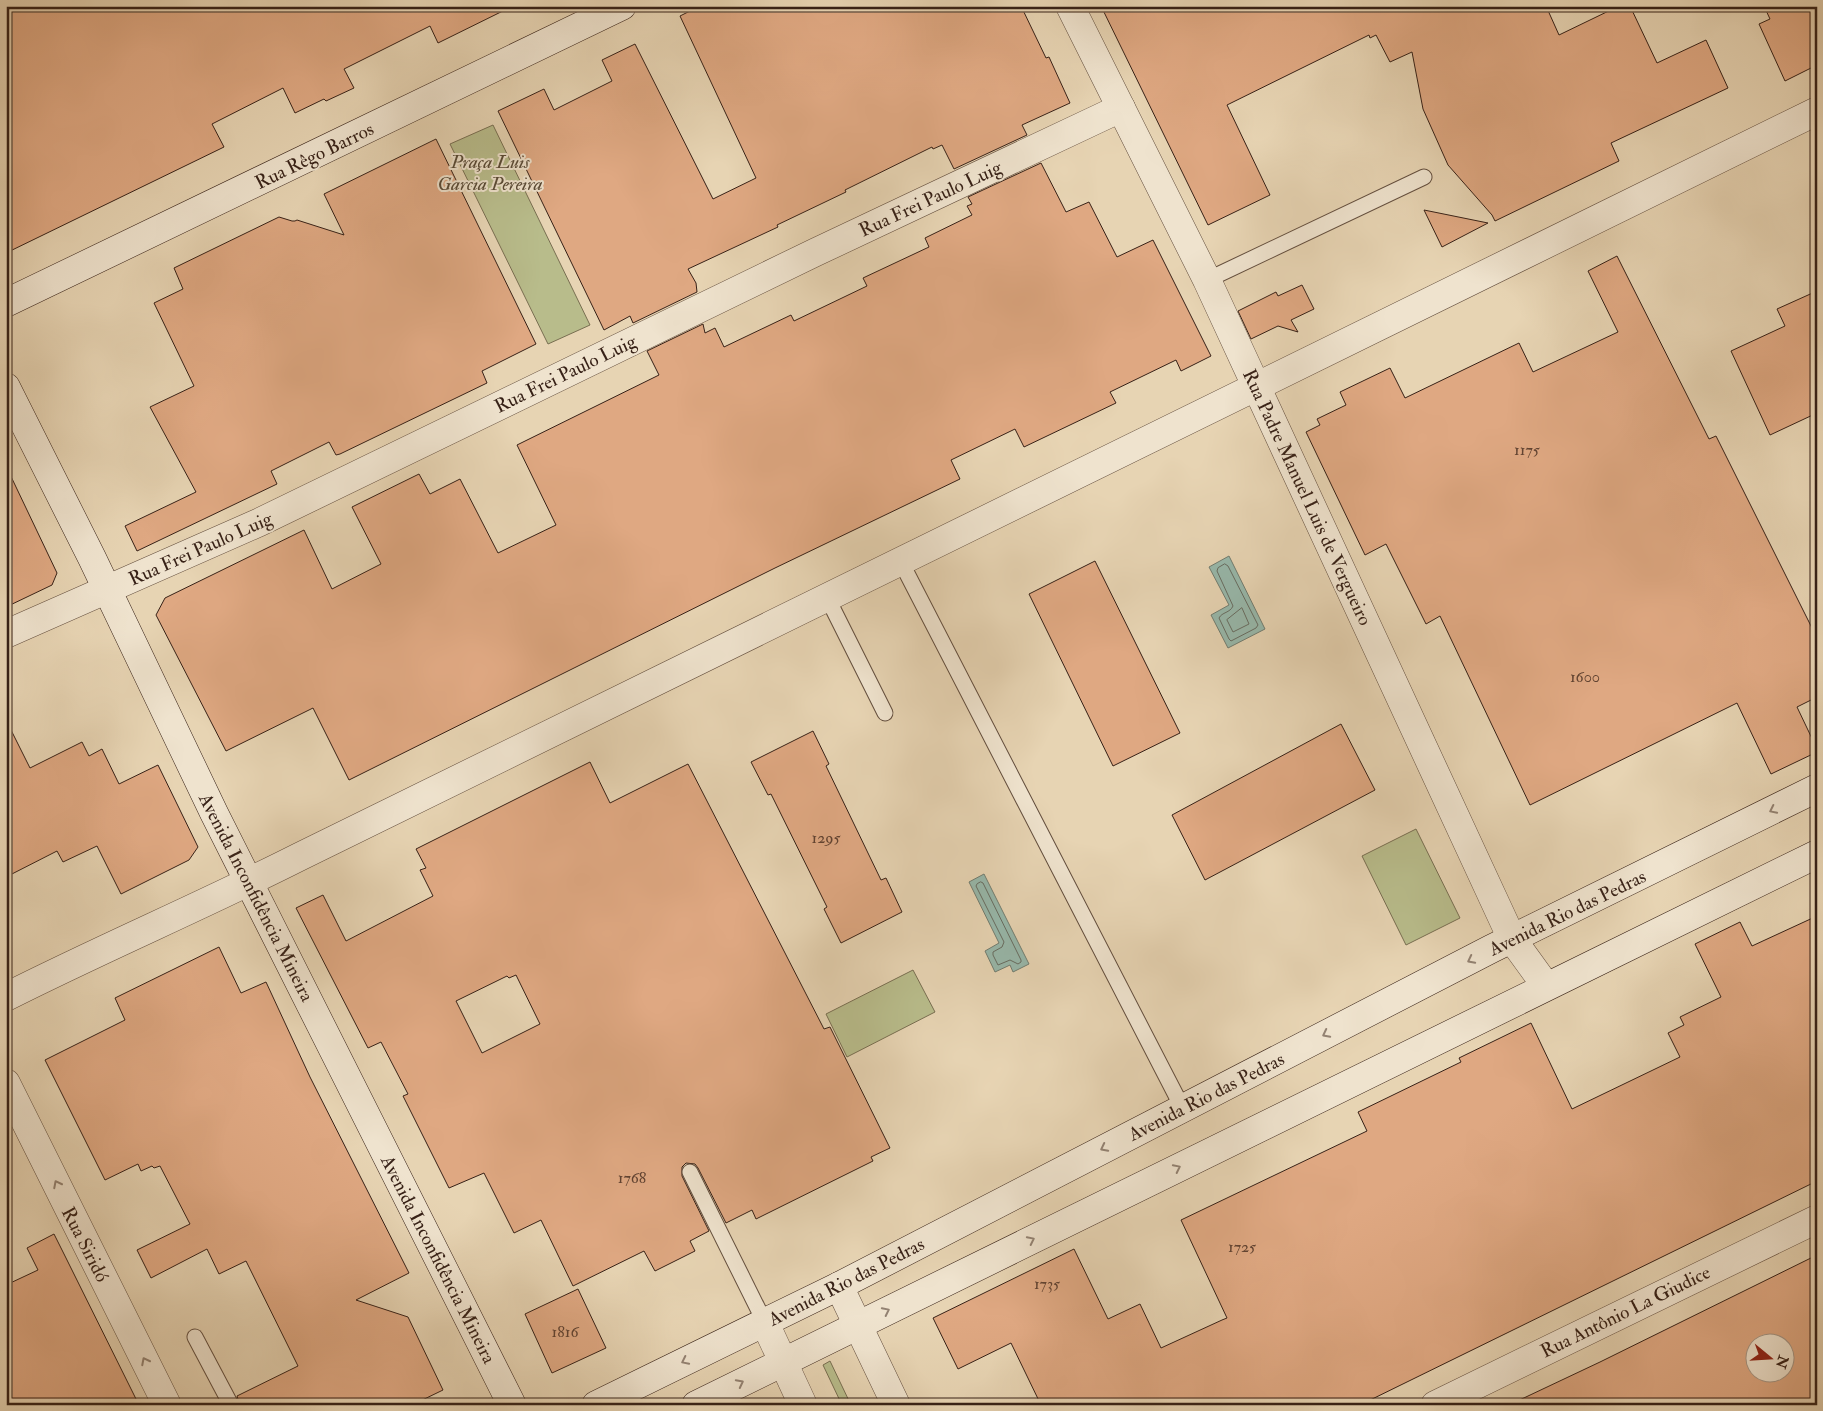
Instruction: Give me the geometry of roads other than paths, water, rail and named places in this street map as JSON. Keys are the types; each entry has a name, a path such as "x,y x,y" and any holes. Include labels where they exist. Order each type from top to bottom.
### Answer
{"street":[{"name":"Rua Rêgo Barros","path":"6,303 622,6"},
{"name":"Rua Padre Manuel Luis de Vergueiro","path":"1070,6 1207,280 1512,939 1546,986"},
{"name":"Rua Frei Paulo Luig","path":"6,634 260,522 789,265 1121,108"},
{"path":"6,997 65,967 248,881 1517,256 1817,111"},
{"name":"Avenida Inconfidência Mineira","path":"6,387 107,590 214,813 512,1405"},
{"name":"Avenida Rio das Pedras","path":"596,1405 839,1286 1512,939 1817,788"},
{"path":"696,1405 1817,854"},
{"name":"Rua Siridó","path":"6,1083 167,1405"},
{"name":"Rua Antônio La Giudice","path":"1435,1405 1817,1218"},
{"path":"839,1286 896,1405"},
{"path":"765,1323 803,1405"}],"lane":[{"path":"1207,280 1424,177"},
{"path":"900,560 1182,1108"},
{"path":"827,597 885,713"},
{"path":"690,1172 765,1323"},
{"path":"195,1337 231,1405"}],"water":[{"path":"1229,556 1265,629 1228,648 1211,615 1229,605 1209,567"},
{"path":"984,874 1029,964 1013,972 1010,965 995,972 985,951 999,943 969,882"}],"park label":[{"name":"Praça Luis Garcia Pereira","path":"490,172"}]}
